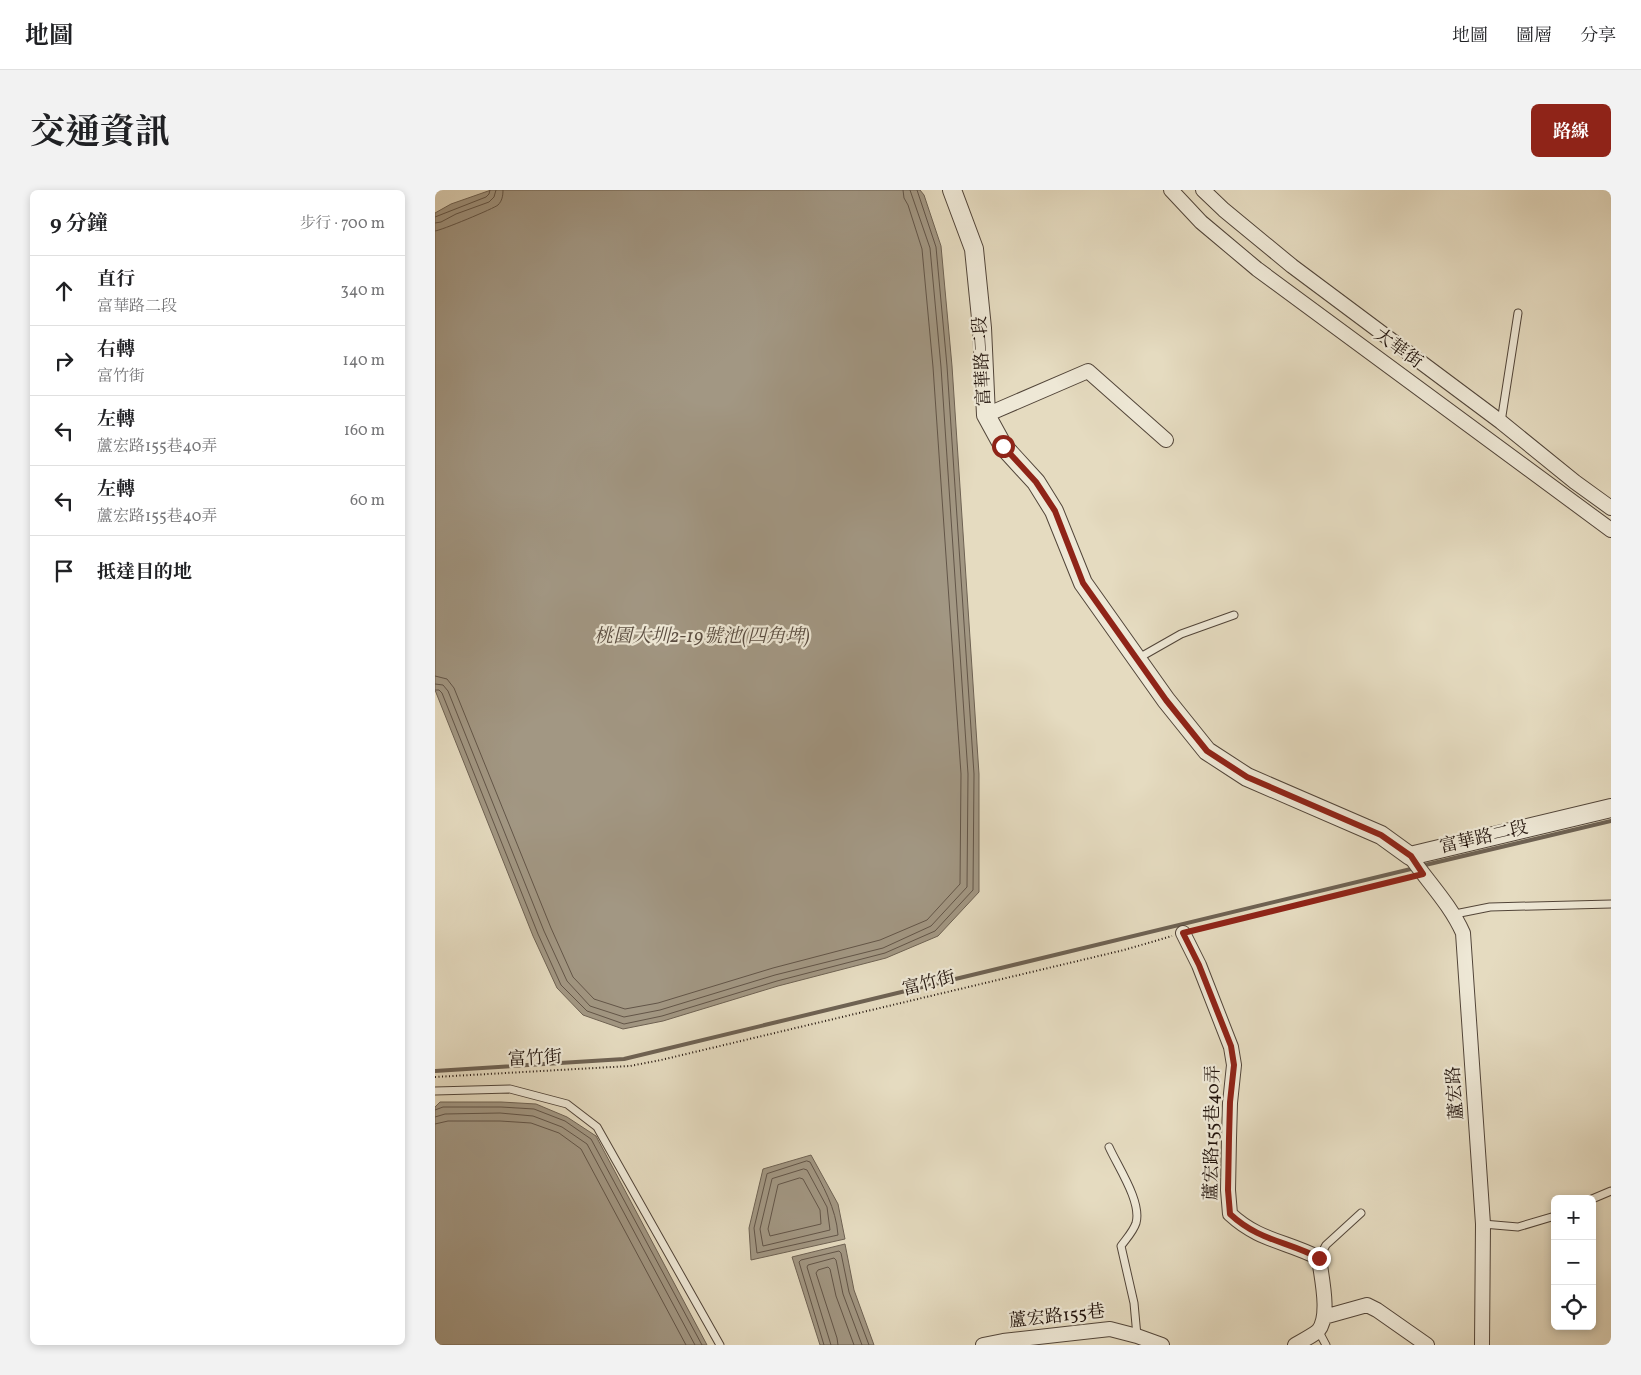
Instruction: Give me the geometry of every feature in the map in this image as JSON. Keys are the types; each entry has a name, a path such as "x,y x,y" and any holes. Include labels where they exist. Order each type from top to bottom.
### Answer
{"street":[{"name":"富華路二段","path":"952,190 974,249 982,328 986,416 1003,446 1036,482 1055,511 1083,583 1166,700 1207,751 1247,777 1381,835 1417,866 1611,808"},
{"name":"大華街","path":"1171,190 1195,216 1257,269 1611,530"},
{"path":"1195,216 1206,193"},
{"name":"大華街","path":"1206,193 1292,266 1501,422 1611,508"},
{"path":"1347,335 1361,318"},
{"path":"986,416 1088,371 1166,440"},
{"path":"1539,476 1550,462"},
{"name":"蘆宏路","path":"1417,866 1455,914 1463,933 1483,1224 1482,1345"},
{"name":"蘆宏路155巷40弄","path":"1183,933 1199,965 1231,1046 1234,1065 1229,1129 1228,1190 1230,1214 1242,1226 1262,1237 1304,1250 1319,1258"},
{"path":"1295,1345 1318,1330 1324,1317 1325,1305 1319,1258"},
{"path":"1324,1317 1367,1305 1427,1345"},
{"name":"蘆宏路155巷","path":"983,1345 1111,1329 1162,1345"}],"lane":[{"path":"1501,422 1518,313"},
{"path":"1137,659 1181,634 1234,615"},
{"path":"1455,914 1490,907 1611,904"},
{"path":"435,1091 510,1089 567,1104 597,1127 721,1345"},
{"path":"1109,1147 1136,1204 1135,1224 1121,1246 1134,1303 1137,1336"},
{"path":"1596,1197 1611,1191"},
{"path":"1319,1258 1326,1245 1361,1213"},
{"path":"1483,1224 1518,1227 1551,1217"},
{"path":"1318,1330 1327,1345"}],"path":[{"name":"富竹街","path":"435,1077 630,1066 653,1062 1124,950 1417,866"}],"water":[{"name":"桃園大圳2-19號池(四角埤)","path":"491,190 920,190 924,195 941,246 952,366 979,774 979,892 938,936 886,958 778,986 663,1021 623,1029 583,1015 557,988 533,936 435,690 435,213 451,204"},
{"path":"440,1102 536,1104 567,1117 596,1136 707,1345 435,1345 435,1107"},
{"path":"811,1155 838,1204 845,1239 751,1260 749,1228 763,1169"},
{"path":"845,1244 854,1290 874,1345 820,1345 792,1257"}],"waterway":[{"path":"1421,866 1611,821"},
{"path":"435,1071 624,1059 1415,868"}],"route":[{"path":"1003,446 1036,482 1055,511 1083,583 1166,700 1207,751 1247,777 1381,835 1411,856 1423,874 1183,933 1199,965 1231,1046 1234,1065 1229,1138 1228,1190 1230,1214 1242,1226 1262,1237 1304,1250 1319,1258"}]}
